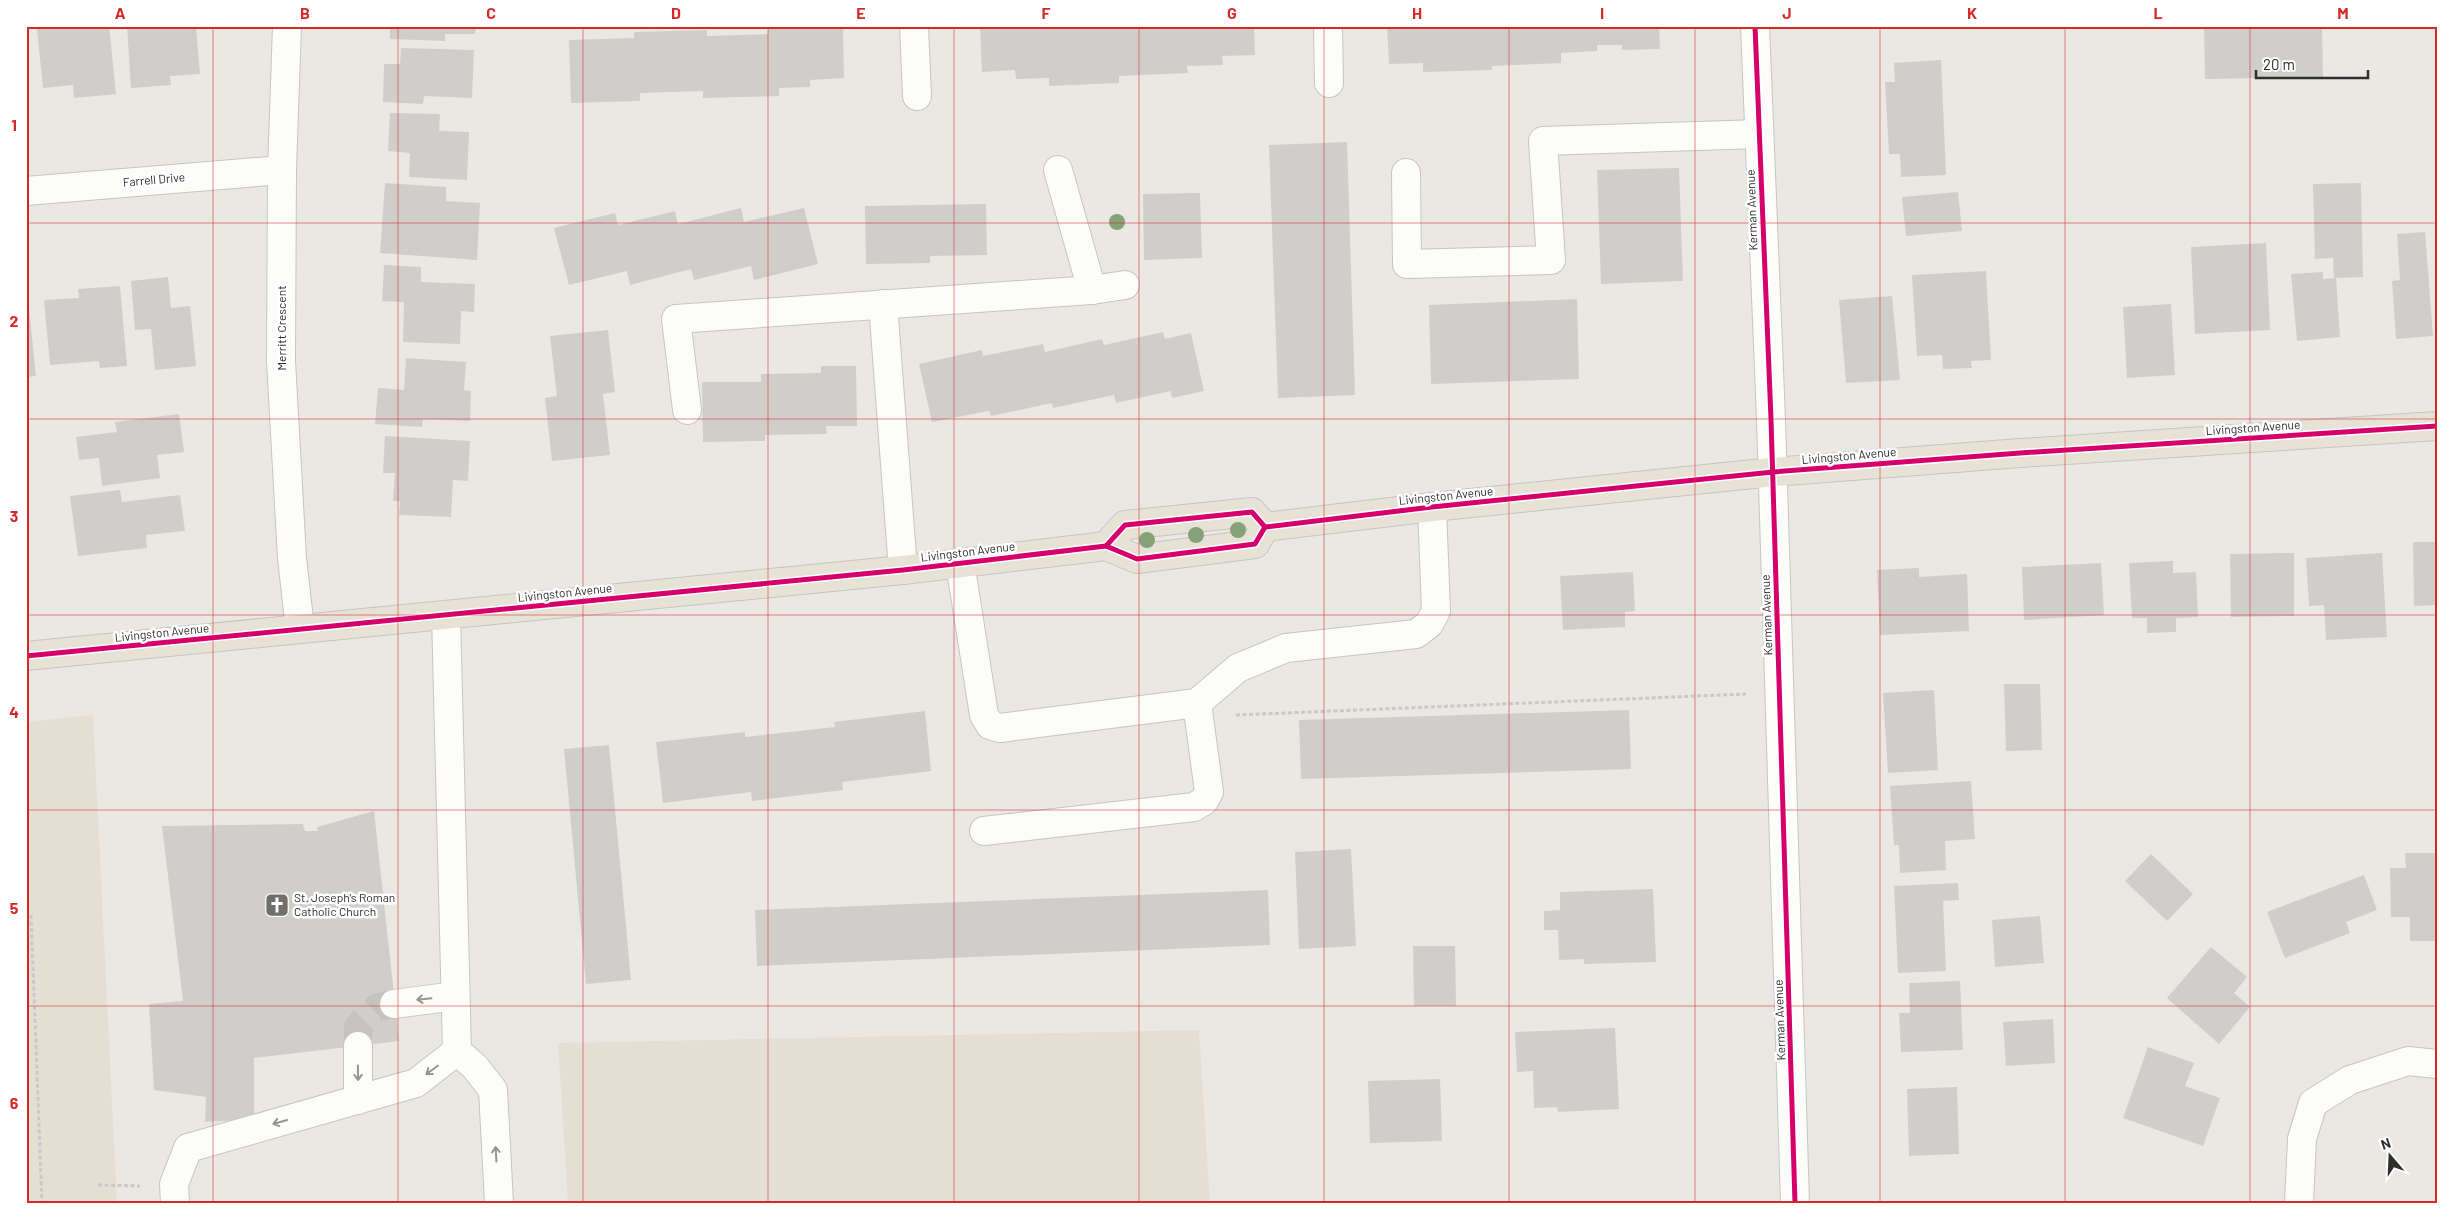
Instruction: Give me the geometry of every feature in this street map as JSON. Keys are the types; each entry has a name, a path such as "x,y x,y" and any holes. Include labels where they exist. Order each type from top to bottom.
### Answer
{"main road":[{"name":"Livingston Avenue","path":"26,656 903,570 1106,546 1138,559 1255,544 1265,527 1432,507 1772,472 2020,453 2437,426"}],"street":[{"name":"Merritt Crescent","path":"287,26 282,170 281,361 292,558 300,629"},
{"path":"914,26 917,96"},
{"path":"1328,26 1329,83"},
{"name":"Kerman Avenue","path":"1755,26 1796,1203"},
{"path":"1406,173 1407,264 1551,260 1543,141 1759,134"},
{"name":"Farrell Drive","path":"26,190 282,170"},
{"path":"1058,170 1092,290"},
{"path":"687,410 676,318 1092,290 1125,284"},
{"path":"883,304 903,570"},
{"path":"960,563 984,715 990,725 1000,728 1198,710 1238,668 1286,648 1416,634 1429,624 1436,611 1432,507"},
{"path":"446,615 457,1051 475,1067 493,1090 499,1203"},
{"path":"984,831 1194,808 1204,801 1209,792 1198,710"},
{"path":"394,1004 455,996"},
{"path":"358,1046 358,1100"},
{"path":"174,1203 174,1184 188,1148 416,1083 457,1051"},
{"path":"2300,1203 2302,1139 2313,1103 2350,1080 2408,1061 2437,1064"}],"path":[{"path":"1198,710 1747,694"},
{"path":"31,915 42,1203"},
{"path":"98,1185 128,1185"}],"shaded area":[{"path":"93,715 117,1203 26,1203 26,722"},
{"path":"1199,1030 1210,1203 568,1203 558,1043"}],"building":[{"path":"68,26 109,26 116,94 74,98 73,85 43,88 37,29"},
{"path":"127,26 196,26 200,74 170,76 171,85 131,88"},
{"path":"390,26 476,26 475,34 445,34 445,41 390,39"},
{"path":"843,26 844,78 810,80 810,87 779,88 779,96 703,98 703,91 640,93 640,101 571,103 569,40 634,38 634,32 707,30 707,36 768,34 768,27"},
{"path":"980,26 1254,26 1255,55 1222,56 1223,65 1187,66 1188,73 1119,76 1119,83 1049,86 1049,78 1016,79 1015,70 982,72"},
{"path":"1387,26 1659,26 1660,49 1622,50 1622,45 1597,45 1597,51 1561,53 1561,63 1492,66 1492,70 1423,72 1423,63 1389,64"},
{"path":"2204,26 2322,26 2323,77 2205,79"},
{"path":"401,48 474,50 472,98 424,96 423,104 383,102 384,64 400,64"},
{"path":"1941,60 1946,175 1901,177 1900,154 1889,154 1885,82 1895,82 1894,63"},
{"path":"390,113 440,114 439,131 469,132 467,180 409,177 410,153 388,151"},
{"path":"1347,142 1355,395 1278,398 1269,145"},
{"path":"1679,168 1683,281 1601,284 1597,170"},
{"path":"385,183 446,187 446,201 480,203 477,260 380,253"},
{"path":"2361,183 2363,277 2334,278 2333,258 2315,259 2313,184"},
{"path":"1958,192 1962,231 1906,236 1902,197"},
{"path":"1200,193 1202,258 1144,260 1143,194"},
{"path":"986,204 987,255 930,256 930,263 866,264 865,206"},
{"path":"741,208 744,222 804,208 818,264 754,280 751,266 694,280 691,269 630,285 627,271 569,285 554,228 615,213 618,225 675,211 678,224"},
{"path":"2425,232 2433,336 2396,339 2392,281 2400,280 2397,234"},
{"path":"2266,243 2270,330 2195,334 2191,247"},
{"path":"384,265 421,267 421,282 475,284 474,312 461,311 460,344 403,342 404,302 382,301"},
{"path":"1986,271 1991,360 1971,361 1972,368 1943,369 1942,355 1917,356 1912,275"},
{"path":"2323,272 2323,279 2336,278 2340,337 2297,341 2291,274"},
{"path":"168,277 171,308 190,306 196,366 155,370 151,329 135,330 131,281"},
{"path":"120,286 127,366 100,368 99,361 50,365 44,300 79,298 78,289"},
{"path":"1892,296 1900,380 1846,383 1839,300"},
{"path":"26,297 28,297 36,376 26,377"},
{"path":"1577,299 1579,379 1431,384 1429,305"},
{"path":"2171,304 2175,375 2127,378 2123,307"},
{"path":"608,330 615,392 603,394 610,455 552,461 545,398 557,396 550,336"},
{"path":"1163,332 1165,339 1191,333 1204,391 1172,398 1171,391 1116,403 1114,395 1053,408 1052,403 991,416 989,411 932,422 919,364 982,350 983,356 1043,344 1045,352 1102,339 1104,345"},
{"path":"406,358 466,362 464,390 471,391 470,421 423,419 422,427 375,424 378,388 404,390"},
{"path":"821,366 856,366 857,426 826,426 827,434 765,435 765,441 703,442 702,382 761,382 761,374 821,373"},
{"path":"179,414 184,452 157,455 160,478 102,486 99,458 79,460 76,437 117,432 115,422"},
{"path":"385,436 470,441 468,481 453,480 451,517 399,515 400,501 393,501 395,473 383,473"},
{"path":"120,490 122,502 180,495 185,531 146,535 147,548 78,556 70,496"},
{"path":"2413,542 2437,542 2437,605 2414,606"},
{"path":"2294,553 2294,616 2231,617 2230,554"},
{"path":"2382,553 2387,637 2326,640 2324,605 2309,606 2306,558"},
{"path":"2173,561 2173,573 2196,572 2198,617 2176,618 2176,632 2147,633 2147,618 2132,618 2129,563"},
{"path":"2101,563 2104,615 2024,620 2022,567"},
{"path":"1919,568 1919,577 1967,574 1969,631 1880,635 1877,570"},
{"path":"1633,572 1635,611 1625,612 1625,627 1563,630 1560,576"},
{"path":"2004,684 2040,684 2042,750 2006,751"},
{"path":"1934,690 1938,770 1888,773 1883,693"},
{"path":"1629,710 1631,769 1301,779 1299,720"},
{"path":"925,711 931,771 842,782 843,790 752,801 751,792 663,803 656,742 745,732 745,737 835,727 834,722"},
{"path":"609,745 631,980 586,984 564,749"},
{"path":"1971,781 1975,839 1945,841 1946,870 1900,873 1899,845 1894,845 1890,786"},
{"name":"St. Joseph's Roman Catholic Church","path":"374,811 399,1041 254,1058 254,1119 205,1122 206,1097 154,1090 149,1004 183,1001 162,826 303,824 305,831 318,831 317,827"},
{"path":"1351,849 1356,946 1299,949 1295,852"},
{"path":"2405,853 2435,853 2437,941 2410,941 2410,917 2391,917 2390,868 2406,868"},
{"path":"2151,854 2193,894 2167,921 2125,881"},
{"path":"2364,875 2377,910 2346,922 2350,933 2285,958 2267,912"},
{"path":"1958,883 1959,900 1943,901 1946,971 1898,973 1894,886"},
{"path":"1653,889 1656,962 1584,964 1584,959 1559,960 1558,930 1544,930 1544,911 1560,910 1560,892"},
{"path":"1268,890 1270,945 757,966 755,910"},
{"path":"2040,916 2044,963 1995,967 1992,920"},
{"path":"1413,946 1455,946 1456,1006 1414,1006"},
{"path":"2211,947 2247,977 2234,993 2250,1007 2219,1044 2167,998"},
{"path":"1960,981 1963,1050 1901,1052 1899,1013 1910,1013 1909,983"},
{"path":"2053,1019 2055,1063 2006,1066 2003,1022"},
{"path":"1615,1028 1619,1109 1558,1112 1557,1107 1534,1108 1533,1071 1517,1072 1515,1032"},
{"path":"2148,1047 2194,1063 2185,1086 2220,1098 2203,1146 2123,1118"},
{"path":"1440,1079 1442,1141 1370,1143 1368,1081"},
{"path":"1957,1087 1959,1154 1909,1156 1907,1089"}],"tunnel":[{"path":"358,1046 358,1027 378,1007 394,1004"}],"cycle path":[{"path":"1755,26 1771,419 1795,1203"},
{"path":"1265,527 1432,507 1773,472 2020,453 2437,426"},
{"path":"1106,546 1125,525 1252,512 1265,527"},
{"path":"26,656 903,570 1106,546 1137,559 1255,544 1265,527"}],"place":[{"name":"St. Joseph's Roman Catholic Church","path":"277,905"}]}
